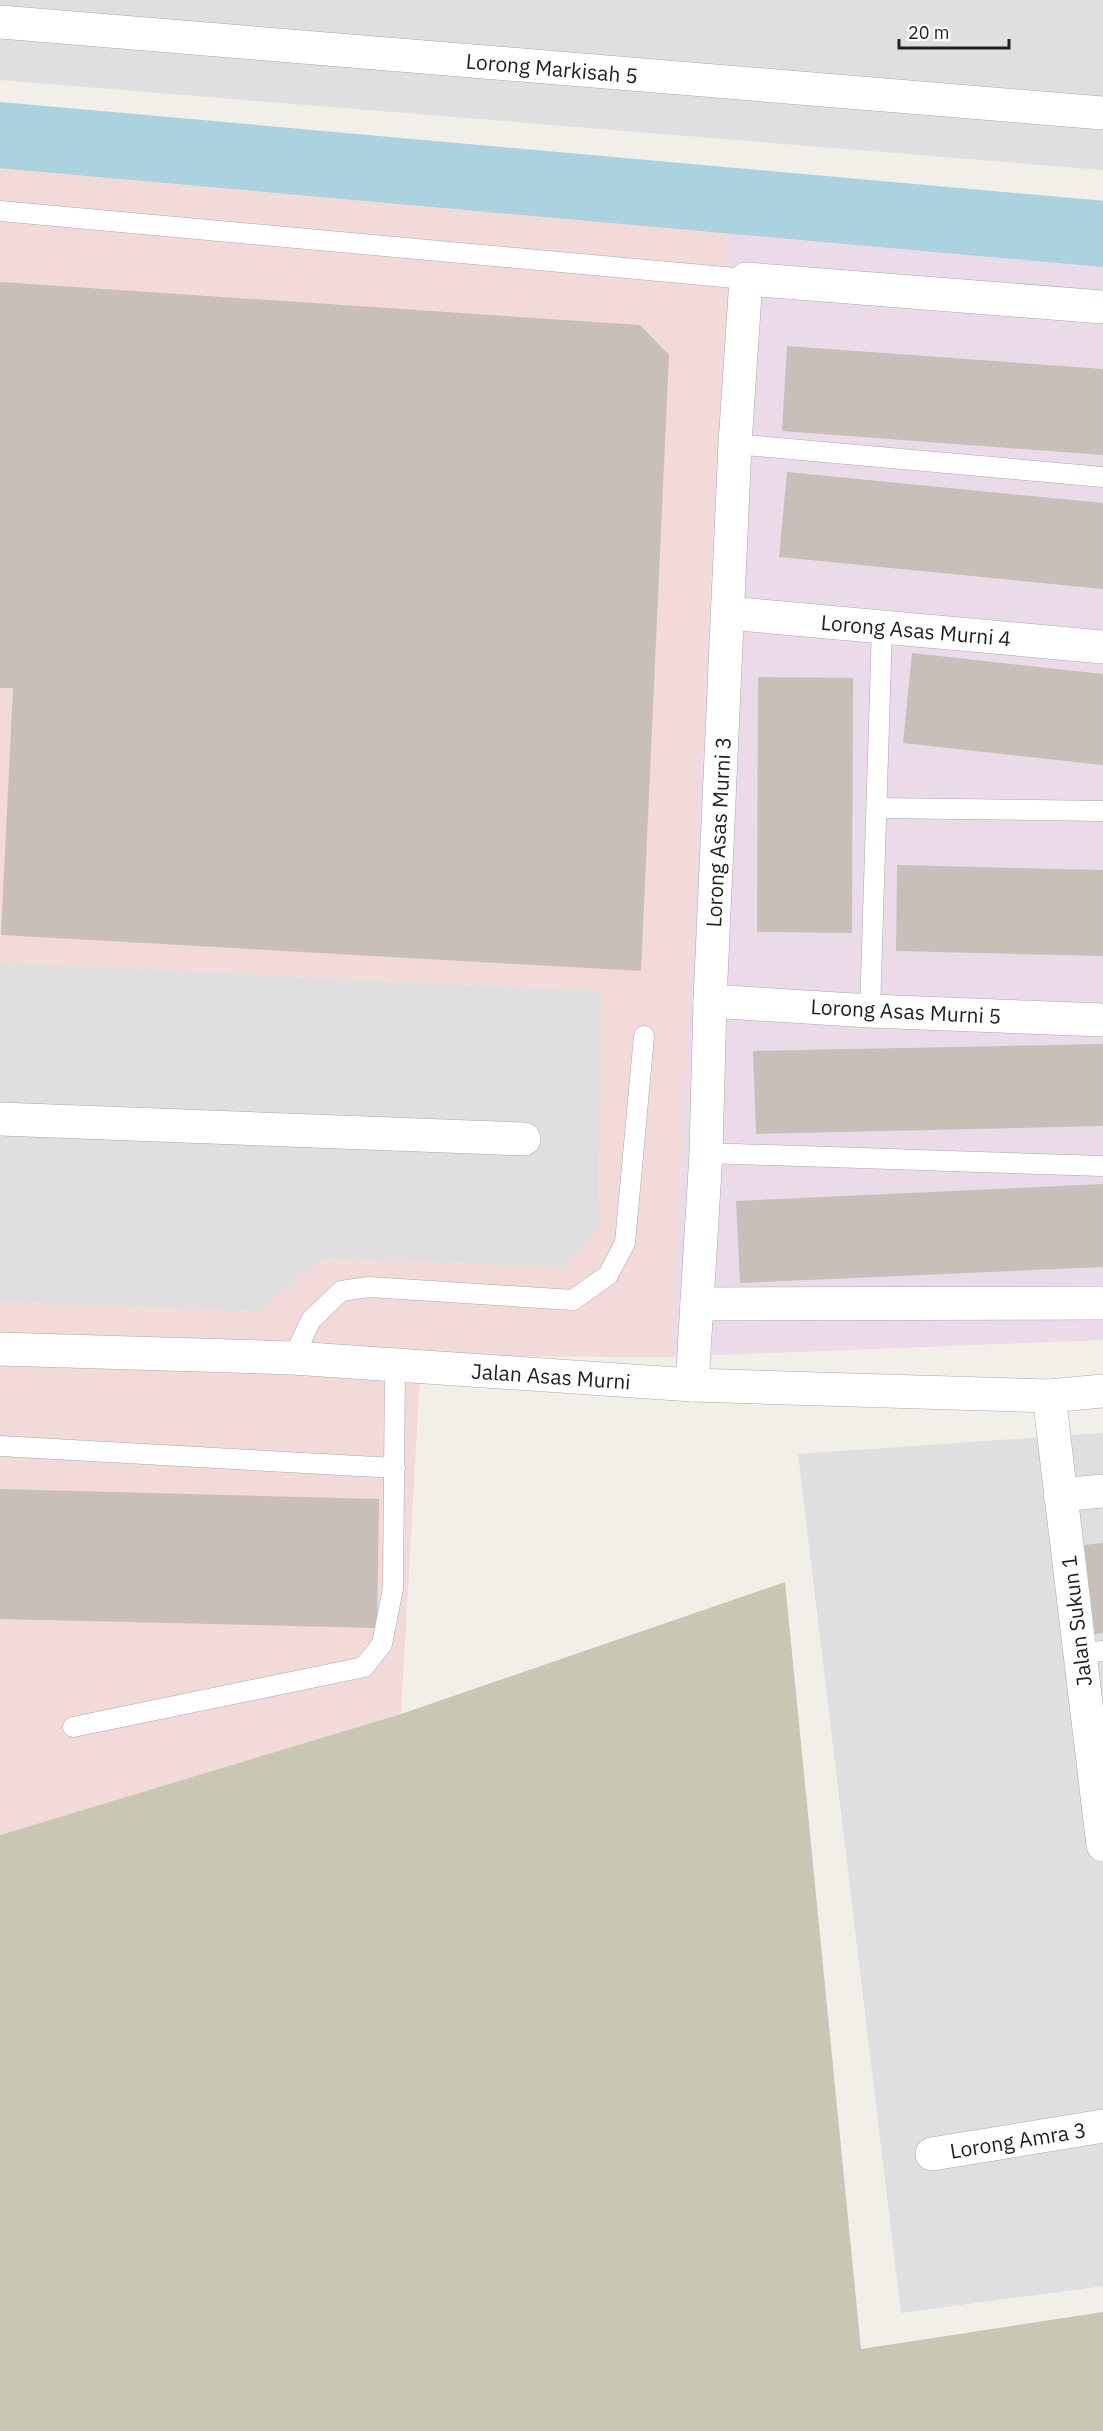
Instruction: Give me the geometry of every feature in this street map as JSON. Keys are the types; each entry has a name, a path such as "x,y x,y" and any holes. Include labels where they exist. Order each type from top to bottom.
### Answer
{"street":[{"name":"Lorong Markisah 5","path":"0,22 1103,114"},
{"path":"746,279 1103,307"},
{"name":"Lorong Asas Murni 3","path":"692,1384 706,1153 710,1001 735,444 746,279"},
{"name":"Lorong Asas Murni 4","path":"728,613 1103,647"},
{"name":"Lorong Asas Murni 5","path":"710,1001 870,1011 1103,1020"},
{"path":"0,1119 524,1139"},
{"path":"697,1304 1103,1303"},
{"name":"Jalan Asas Murni","path":"0,1349 293,1358 692,1384 1048,1396 1103,1391"},
{"name":"Jalan Sukun 1","path":"1048,1396 1060,1495 1091,1652 1103,1845"},
{"path":"1060,1495 1103,1491"},
{"name":"Lorong Amra 3","path":"932,2154 1103,2126"}],"lane":[{"path":"0,211 746,279"},
{"path":"735,444 1103,477"},
{"path":"870,1011 882,628"},
{"path":"877,808 1103,811"},
{"path":"293,1358 311,1320 341,1291 369,1287 573,1300 608,1275 626,1243 644,1036"},
{"path":"706,1153 1103,1166"},
{"path":"73,1727 364,1667 381,1644 393,1588 395,1366"},
{"path":"0,1446 395,1468"}],"shaded area":[{"path":"0,0 1103,0 1103,170 0,80"},
{"path":"0,143 730,219 671,1357 421,1356 401,1714 0,1835 0,1302 259,1312 320,1259 566,1267 599,1225 601,991 0,962"},
{"path":"730,219 1103,257 1103,1340 671,1357"},
{"path":"0,962 601,991 599,1226 566,1267 321,1259 259,1312 0,1302"},
{"path":"1103,1433 1103,2286 901,2313 798,1454"},
{"path":"785,1582 861,2349 1103,2312 1103,2431 0,2431 0,1835 401,1714"}],"building":[{"path":"0,282 640,325 669,355 641,971 1,935 13,688 0,688"},
{"path":"787,346 1103,369 1103,455 782,431"},
{"path":"787,472 1103,503 1103,589 779,557"},
{"path":"912,653 1103,674 1103,765 903,743"},
{"path":"758,677 853,678 852,933 757,932"},
{"path":"897,865 1103,870 1103,956 896,951"},
{"path":"1103,1044 1103,1126 756,1134 753,1051"},
{"path":"1103,1184 1103,1267 740,1283 736,1201"},
{"path":"0,1489 379,1499 377,1628 0,1619"},
{"path":"1103,1543 1103,1633 1095,1634 1084,1545"}],"waterway":[{"path":"0,135 1103,234"}]}
